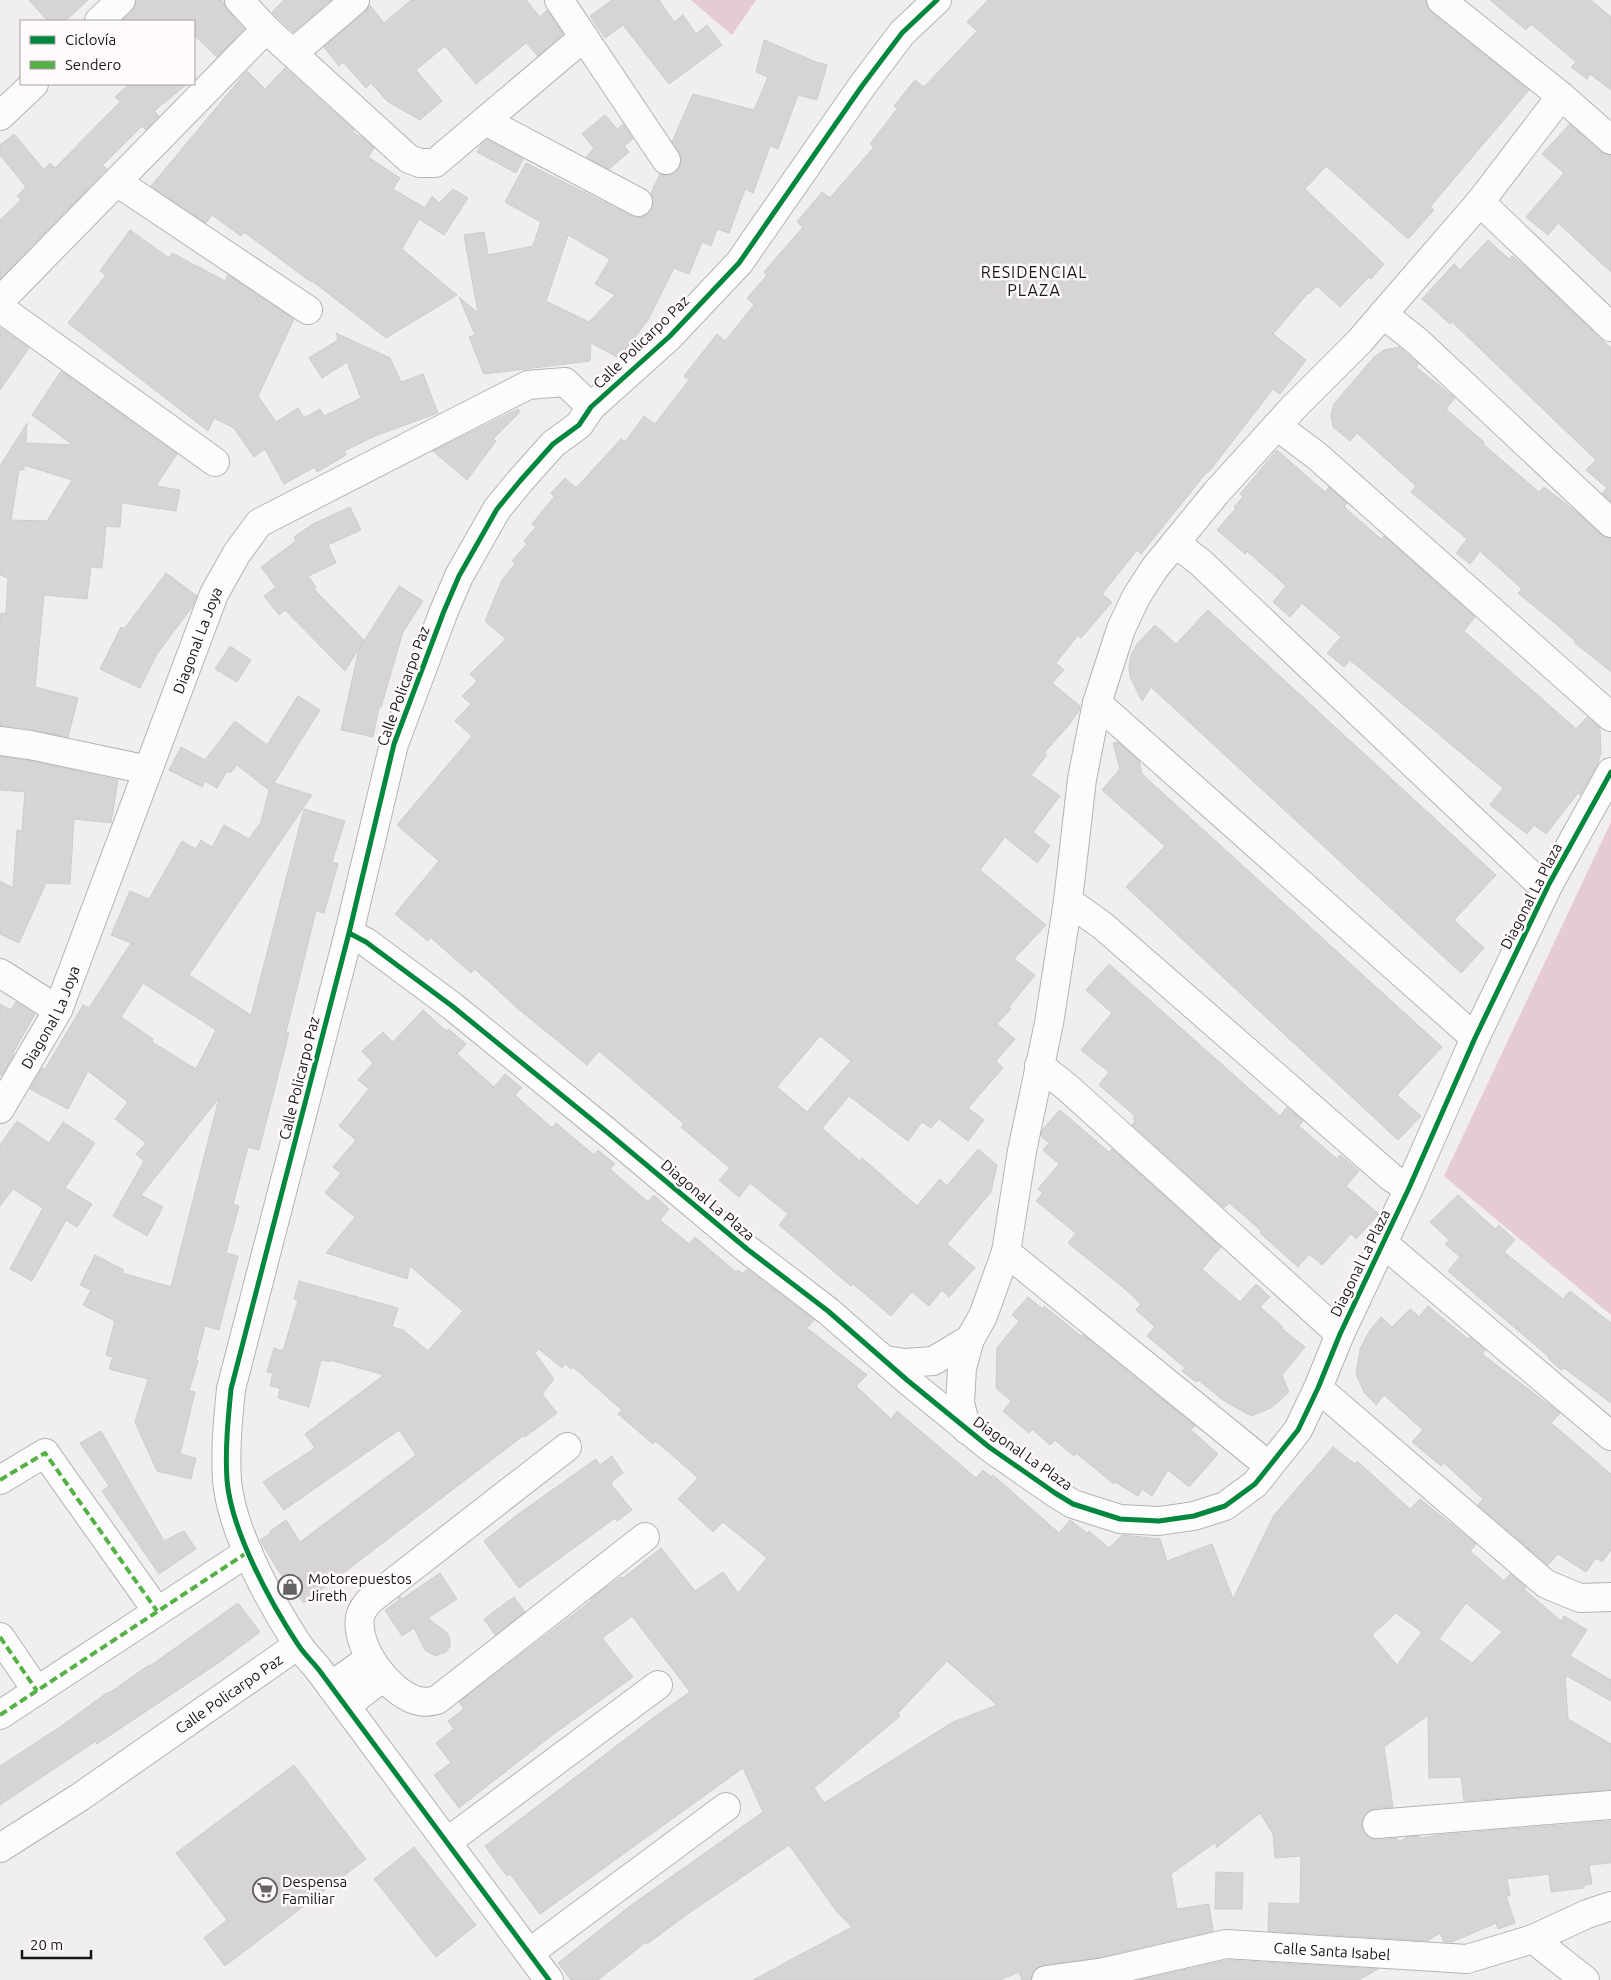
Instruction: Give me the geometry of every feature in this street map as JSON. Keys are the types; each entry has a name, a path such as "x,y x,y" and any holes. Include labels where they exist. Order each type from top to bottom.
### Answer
{"street":[{"path":"100,20 121,0"},
{"path":"240,0 266,29 409,159 420,163 435,163 584,36"},
{"path":"293,53 355,0"},
{"path":"560,0 666,160"},
{"name":"Calle Policarpo Paz","path":"0,1848 80,1797 298,1645 274,1606 236,1522 227,1481 228,1423 231,1389 349,934 394,744 444,611 459,576 497,509 553,444 579,425 591,407 670,336 739,263 867,79 902,33 937,0"},
{"path":"1441,0 1561,96 1611,140"},
{"path":"0,301 266,29"},
{"path":"0,116 33,85"},
{"path":"967,1430 960,1403 962,1368 970,1339 983,1316 1006,1252 1039,1065 1049,1022 1068,901 1082,779 1098,703 1109,662 1121,629 1136,597 1154,569 1216,493 1293,408 1360,341 1480,202 1561,96"},
{"path":"485,121 638,202"},
{"path":"117,182 308,310"},
{"path":"1480,202 1611,327"},
{"path":"0,308 215,462"},
{"path":"1383,314 1418,342 1611,524"},
{"name":"Diagonal La Joya","path":"0,1109 58,1010 214,594 237,553 259,523 528,385 565,382 591,407"},
{"path":"1277,426 1316,456 1611,717"},
{"path":"1176,544 1200,562 1535,879 1549,884"},
{"path":"1098,703 1475,1038"},
{"path":"0,741 30,745 148,770"},
{"name":"Diagonal La Plaza","path":"349,934 366,942 452,1006 747,1249 828,1311 967,1430 1073,1504 1120,1519 1159,1521 1194,1516 1225,1506 1255,1484 1298,1430 1340,1334 1410,1188 1475,1038 1549,884 1611,772"},
{"path":"1068,901 1103,926 1385,1171 1410,1188"},
{"path":"0,974 58,1010"},
{"path":"1039,1065 1068,1088 1340,1334"},
{"path":"1384,1244 1418,1275 1611,1436"},
{"path":"1006,1252 1269,1466"},
{"path":"885,1360 905,1363 932,1361 970,1339"},
{"path":"1318,1388 1546,1584 1580,1598 1611,1597"},
{"path":"568,1447 369,1601 363,1608 360,1626 377,1668 397,1690 414,1700 427,1703 437,1700 646,1537"},
{"path":"0,1480 45,1453 157,1611"},
{"path":"0,1716 248,1552"},
{"path":"0,1638 37,1691"},
{"path":"298,1645 549,1980"},
{"path":"338,1696 377,1668"},
{"path":"447,1842 658,1685"},
{"path":"1377,1824 1611,1804"},
{"path":"529,1953 726,1808"},
{"name":"Calle Santa Isabel","path":"1046,1980 1105,1972 1226,1944 1467,1958 1533,1939 1587,1914 1611,1906"},
{"path":"1533,1939 1585,1980"}],"shaded area":[{"path":"691,0 756,0 732,35"},
{"path":"1611,822 1611,1315 1444,1176"}],"building":[{"path":"29,0 88,0 66,20 47,20"},
{"path":"136,0 222,0 228,11 244,29 217,57 195,36 195,20 122,20 132,11"},
{"path":"284,0 331,0 293,32 272,12"},
{"path":"411,0 526,0 540,17 547,10 563,34 538,56 526,43 476,84 445,46 416,70 442,101 420,120 387,101 371,83 366,88 343,62 339,66 324,47 365,12 370,5 384,23"},
{"path":"612,0 659,0 674,22 683,15 696,34 707,25 722,45 669,84 623,25 605,38 590,16"},
{"path":"988,0 1426,0 1431,12 1529,90 1430,207 1434,210 1408,239 1326,166 1305,189 1384,264 1371,279 1369,277 1340,307 1317,286 1308,293 1273,334 1306,360 1280,394 1273,389 1208,473 1141,554 1137,550 1102,594 1112,602 1081,638 1078,635 1056,663 1064,670 1052,683 1080,706 1079,711 1068,726 1044,753 1047,755 1031,775 1060,796 1033,832 1050,846 1037,863 1005,837 980,870 1046,925 1014,959 1035,975 1009,1007 1011,1009 997,1024 1015,1039 996,1061 1003,1068 968,1108 984,1120 968,1141 939,1119 931,1128 922,1122 908,1141 849,1096 822,1128 860,1161 862,1158 917,1206 940,1179 947,1186 978,1149 997,1165 991,1192 947,1244 975,1268 949,1297 942,1290 929,1306 912,1292 891,1316 853,1284 851,1286 779,1225 788,1214 750,1183 739,1197 719,1180 730,1168 681,1127 684,1124 599,1051 587,1065 516,1007 475,969 471,973 430,937 428,941 395,914 439,861 397,825 472,736 455,721 471,704 462,696 477,681 470,674 506,639 485,621 502,580 515,564 512,561 527,544 524,541 536,527 532,524 554,497 551,493 565,478 576,488 621,439 625,442 644,416 655,424 689,380 684,376 717,334 725,341 754,305 747,298 767,275 764,272 803,227 797,222 822,192 830,198 874,147 870,144 897,109 894,106 915,80 924,87 977,31 967,22","holes":["820,1036 851,1061 807,1112 777,1087"]},
{"path":"1490,0 1591,0 1611,17 1611,90 1590,74 1587,79 1571,67 1576,62 1531,24 1526,30"},
{"path":"764,40 827,65 817,100 798,95 778,149 770,146 753,193 745,189 729,233 717,229 711,246 702,242 689,274 674,268 648,320 619,358 591,343 590,361 484,374 469,337 475,335 459,297 478,313 464,235 484,232 488,255 533,246 541,222 505,202 526,163 631,216 639,218 647,215 652,209 654,201 651,193 660,174 668,176 674,173 680,166 682,158 672,142 693,94 754,110 768,77 756,72","holes":["568,235 610,259 595,284 615,295 589,322 546,301"]},
{"path":"285,68 354,130 352,132 363,138 374,148 368,157 400,178 393,189 425,208 432,196 439,203 453,189 468,198 444,235 419,219 402,249 457,295 386,338 244,232 241,236 212,215 206,223 151,186 247,71 265,89"},
{"path":"128,85 186,85 154,111 159,116 146,130 142,126 103,165 107,169 0,279 0,220 21,200 17,196 26,187 0,155 0,145 14,134 44,170 50,163 55,168 120,102 115,97"},
{"path":"605,115 617,129 623,124 633,139 624,146 629,152 609,169 586,157 594,148 582,134"},
{"path":"1570,124 1601,152 1611,155 1611,272 1558,223 1548,235 1526,217 1564,173 1542,154"},
{"path":"487,140 523,159 516,173 477,152 481,144"},
{"path":"130,230 169,258 172,253 225,281 228,275 294,319 258,396 276,422 298,408 304,418 320,409 324,416 361,398 347,362 322,378 309,358 338,340 336,333 390,358 401,382 423,374 438,413 375,436 344,451 346,455 317,472 315,467 284,484 265,449 254,457 234,428 214,418 208,431 68,323 106,275 100,271"},
{"path":"1488,240 1509,259 1512,256 1529,270 1611,348 1611,502 1602,493 1607,488 1586,470 1596,460 1452,322 1450,324 1422,299 1454,264 1460,270"},
{"path":"0,328 29,348 0,390"},
{"path":"1399,347 1419,364 1416,367 1455,398 1446,409 1484,442 1483,444 1539,492 1544,487 1578,513 1600,534 1611,538 1611,672 1518,593 1522,589 1480,551 1470,564 1456,553 1467,539 1411,492 1416,486 1357,433 1350,441 1333,427 1331,415 1334,404 1374,357 1384,350"},
{"path":"61,371 177,454 156,486 180,490 176,511 122,503 120,527 106,526 102,568 91,567 87,599 44,595 35,687 78,698 68,737 0,726 0,625 1,613 6,614 8,578 0,575 0,466 27,423 26,443 73,445 32,415","holes":["24,465 72,480 47,521 11,520 19,470 24,470"]},
{"path":"518,409 520,412 493,439 496,441 467,480 433,451"},
{"path":"1277,450 1325,492 1329,487 1347,503 1344,507 1381,539 1384,536 1475,617 1464,631 1576,729 1587,717 1600,728 1601,753 1597,765 1580,795 1578,793 1546,834 1534,825 1527,834 1490,805 1503,788 1350,660 1344,667 1327,653 1341,637 1302,603 1290,617 1273,602 1286,586 1247,551 1245,554 1217,530 1236,508 1234,507 1243,497 1240,494"},
{"path":"350,507 361,530 328,545 336,563 308,576 316,587 314,589 364,640 345,671 285,610 279,615 264,596 276,587 261,567 296,541 294,537 313,524"},
{"path":"166,573 197,596 192,607 157,654 140,688 100,669 121,627 124,629"},
{"path":"399,586 423,601 403,632 381,707 379,707 373,737 341,730 359,649"},
{"path":"1208,610 1496,875 1454,920 1484,948 1461,973 1151,687 1142,701 1130,677 1129,667 1131,655 1137,644 1155,625 1176,644"},
{"path":"230,646 251,660 237,682 215,669"},
{"path":"298,696 320,710 274,783 312,795 189,975 251,1015 304,809 345,821 332,862 338,864 324,913 316,911 286,1032 289,1033 259,1150 248,1147 233,1204 239,1206 226,1253 238,1256 219,1330 205,1326 196,1360 198,1361 189,1391 195,1392 180,1454 196,1458 191,1479 157,1471 135,1422 148,1379 109,1369 113,1357 106,1355 115,1321 83,1305 91,1290 80,1285 95,1255 124,1270 122,1273 171,1287 219,1098 141,1195 163,1207 147,1236 113,1216 144,1161 136,1154 146,1143 115,1119 128,1102 88,1071 68,1109 30,1089 42,1068 45,1069 83,1005 89,1008 131,943 111,935 130,891 149,899 182,841 196,849 201,840 212,847 224,825 249,839 261,822 269,790 237,765 230,773 227,771 217,788 205,781 202,787 169,770 181,747 205,760 235,721 267,745","holes":["143,983 216,1030 196,1069 152,1042 153,1039 121,1017"]},
{"path":"1118,742 1139,761 1142,774 1442,1047 1397,1095 1421,1116 1398,1140 1126,887 1165,846 1102,790 1120,769 1113,743"},
{"path":"0,757 27,760 118,780 111,823 74,819 70,884 46,883 19,943 0,934 0,881 13,888 17,830 22,831 25,792 0,790"},
{"path":"1109,964 1280,1116 1287,1107 1303,1121 1299,1126 1337,1159 1340,1155 1359,1171 1346,1186 1379,1214 1356,1239 1351,1234 1322,1265 1309,1254 1298,1267 1260,1233 1261,1231 1248,1219 1229,1203 1224,1208 1132,1125 1135,1121 1133,1119 1135,1116 1099,1085 1109,1072 1081,1050 1112,1013 1086,990"},
{"path":"16,1002 35,1014 2,1075 0,1075 0,1004 11,1010"},
{"path":"423,1010 446,1031 449,1029 466,1044 457,1054 494,1087 505,1074 522,1088 515,1095 552,1128 556,1123 594,1155 598,1150 615,1164 610,1169 648,1202 654,1195 669,1209 660,1220 689,1244 695,1237 736,1272 738,1270 743,1274 747,1269 814,1320 807,1328 867,1375 856,1386 891,1419 897,1411 976,1478 983,1470 991,1477 993,1475 1059,1533 1070,1520 1087,1533 1089,1531 1109,1548 1122,1535 1160,1539 1167,1561 1212,1544 1233,1599 1274,1515 1333,1447 1355,1464 1357,1461 1410,1509 1420,1499 1476,1544 1470,1551 1504,1581 1510,1574 1526,1587 1524,1589 1561,1621 1564,1616 1587,1630 1570,1656 1611,1680 1611,1701 1565,1675 1568,1719 1611,1744 1611,1790 1464,1801 1461,1777 1429,1778 1428,1715 1384,1747 1393,1807 1376,1808 1368,1811 1363,1818 1362,1826 1364,1832 1370,1838 1378,1840 1397,1838 1398,1842 1408,1837 1419,1836 1420,1838 1611,1821 1611,1863 1589,1865 1592,1884 1584,1885 1584,1888 1551,1892 1549,1874 1507,1879 1510,1896 1506,1896 1515,1923 1498,1929 1496,1923 1452,1942 1444,1942 1440,1933 1427,1941 1268,1931 1269,1903 1300,1904 1301,1856 1275,1858 1273,1834 1260,1813 1216,1848 1216,1842 1171,1874 1177,1909 1209,1904 1213,1931 1102,1957 1044,1965 1036,1968 1031,1980 1022,1980 1019,1972 1000,1980 753,1980 852,1927 837,1912 789,1845 647,1944 646,1942 598,1980 571,1980 558,1963 630,1906 763,1812 743,1768 540,1914 510,1874 507,1876 485,1846 690,1692 632,1616 602,1638 633,1677 555,1733 459,1808 434,1775 451,1763 436,1743 454,1729 448,1721 464,1709 459,1702 608,1586 621,1577 623,1578 661,1548 695,1591 723,1572 738,1593 767,1558 723,1522 713,1532 678,1499 698,1478 664,1448 655,1441 653,1444 618,1414 622,1410 573,1367 572,1369 565,1364 562,1368 539,1349 535,1353 554,1379 542,1394 557,1413 525,1437 523,1436 304,1603 277,1569 260,1540 271,1533 270,1531 286,1520 300,1542 416,1455 399,1430 284,1510 263,1482 315,1448 305,1434 384,1375 330,1360 330,1362 321,1360 309,1407 278,1398 280,1388 270,1386 273,1373 267,1372 274,1348 283,1351 298,1300 294,1299 299,1281 398,1308 392,1327 403,1330 428,1351 463,1311 410,1266 407,1279 326,1253 355,1217 325,1193 341,1173 333,1167 356,1140 339,1126 369,1089 358,1080 373,1063 362,1051 383,1032 393,1042","holes":["1466,1603 1502,1632 1472,1663 1439,1639","1396,1613 1422,1632 1397,1665 1372,1635","947,1661 997,1705 953,1722 824,1803 814,1788 900,1716 898,1713"]},
{"path":"1060,1110 1109,1152 1112,1149 1221,1247 1202,1269 1240,1302 1256,1284 1270,1297 1260,1307 1283,1327 1281,1328 1305,1347 1282,1375 1289,1392 1271,1408 1251,1416 1223,1400 1198,1380 1196,1382 1182,1371 1185,1368 1147,1336 1155,1327 1136,1310 1141,1304 1068,1243 1076,1233 1036,1201 1043,1193 1038,1189 1059,1164 1043,1150 1049,1143 1041,1136 1042,1130"},
{"path":"17,1121 49,1143 63,1122 95,1143 65,1188 92,1204 77,1227 66,1220 32,1281 10,1269 43,1208 13,1189 0,1206 0,1145"},
{"path":"1458,1195 1495,1229 1499,1225 1515,1240 1504,1252 1563,1299 1570,1291 1611,1323 1611,1403 1564,1368 1561,1370 1549,1357 1448,1271 1460,1257 1445,1244 1449,1240 1430,1222"},
{"path":"1028,1297 1043,1309 1044,1306 1081,1336 1083,1335 1195,1426 1191,1430 1218,1454 1189,1487 1168,1470 1152,1496 1142,1489 1138,1496 1115,1482 1114,1484 1076,1453 1074,1456 1055,1440 1050,1445 1032,1429 1029,1433 1003,1411 1011,1401 996,1388 997,1348 1019,1321 1012,1315"},
{"path":"1428,1306 1468,1339 1470,1337 1485,1350 1482,1354 1560,1413 1551,1423 1611,1474 1611,1550 1602,1562 1596,1558 1586,1572 1558,1554 1548,1565 1478,1505 1483,1499 1444,1463 1441,1466 1412,1442 1423,1430 1384,1395 1376,1405 1364,1392 1356,1374 1360,1349 1370,1330 1381,1317 1392,1327 1410,1309 1419,1317"},
{"path":"101,1431 164,1541 184,1531 196,1549 159,1574 102,1491 109,1486 80,1443"},
{"path":"612,1456 623,1473 612,1481 611,1484 632,1510 617,1521 615,1518 519,1588 484,1541 596,1459 600,1465"},
{"path":"440,1573 457,1599 428,1618 447,1633 450,1639 450,1646 446,1652 435,1656 425,1650 414,1628 402,1636 385,1610 399,1600 398,1598 402,1599"},
{"path":"514,1597 525,1612 495,1635 484,1619"},
{"path":"238,1603 260,1632 221,1661 97,1744 96,1741 0,1805 0,1766 60,1727 108,1692 150,1666"},
{"name":"Despensa Familiar","path":"294,1765 366,1859 225,1966 204,1938 227,1920 176,1853"},
{"path":"414,1847 476,1925 436,1957 374,1879"},
{"path":"1216,1872 1243,1873 1242,1909 1215,1909"},
{"path":"1227,1960 1378,1969 1359,1980 1140,1980"}],"marked path":[{"path":"0,1480 45,1453 157,1611"},
{"path":"0,1715 248,1552"},
{"path":"0,1637 37,1691"}],"cycle path":[{"path":"549,1980 319,1670 299,1647 264,1587 244,1543 230,1500 226,1457 231,1389 349,933 394,744 459,576 497,509 553,444 579,425 591,407 670,336 739,263 862,86 902,33 937,0"},
{"path":"349,933 366,942 452,1006 747,1249 828,1311 907,1380 989,1447 1073,1504 1120,1519 1159,1521 1194,1516 1225,1506 1255,1484 1298,1430 1340,1334 1409,1188 1475,1038 1549,884 1611,772"}],"place":[{"name":"Motorepuestos Jireth","path":"290,1587"},
{"name":"Despensa Familiar","path":"265,1890"}],"district":[{"name":"RESIDENCIAL PLAZA","path":"1034,281"}]}
